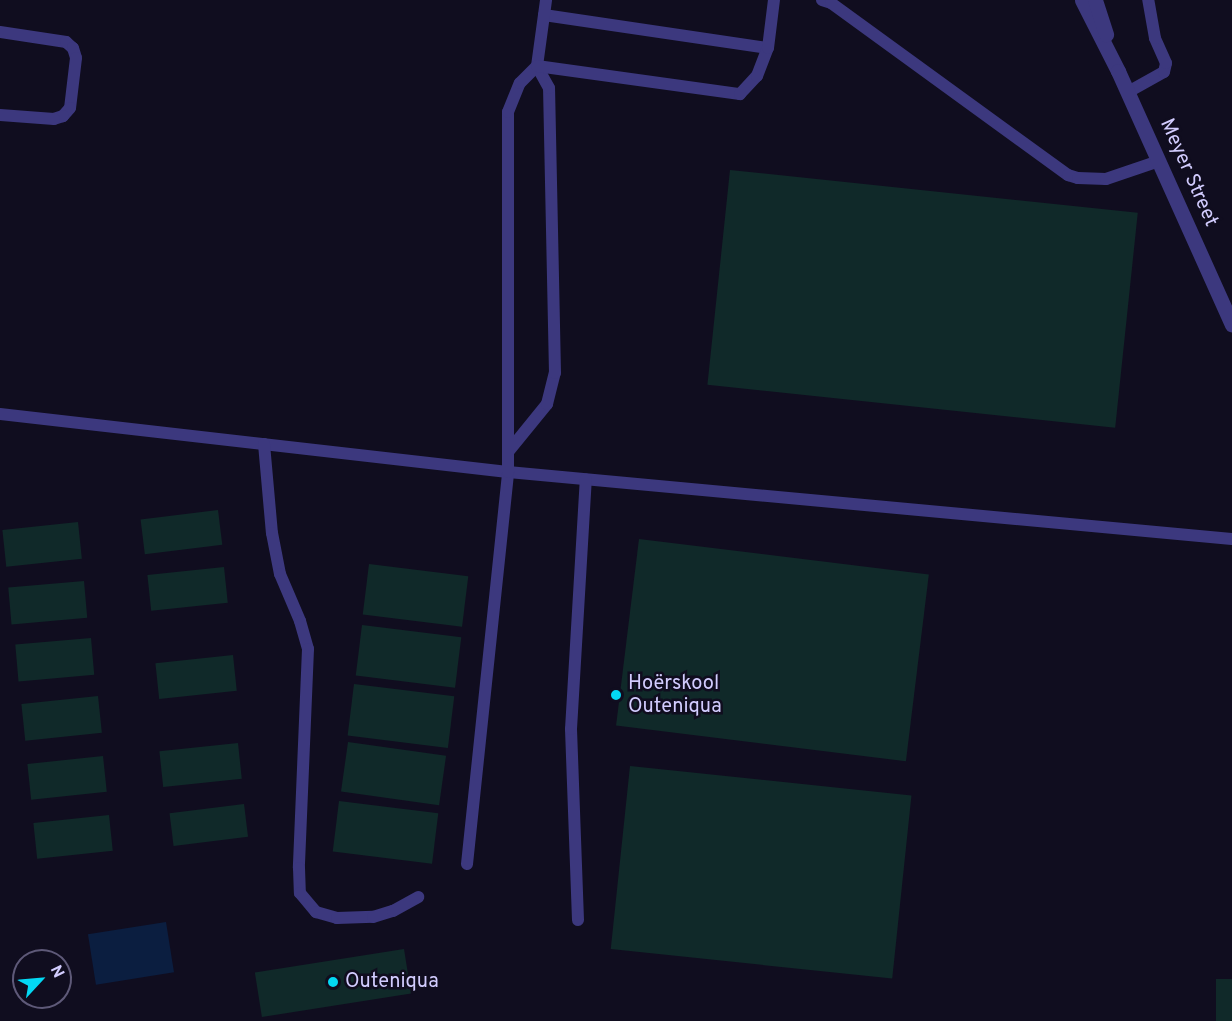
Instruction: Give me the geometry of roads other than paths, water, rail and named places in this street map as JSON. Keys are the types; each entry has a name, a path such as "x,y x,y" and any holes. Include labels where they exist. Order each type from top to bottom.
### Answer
{"street":[{"name":"Meyer Street","path":"1082,0 1128,92 1232,325"},
{"name":"Meyer Street","path":"1095,0 1118,71"}],"lane":[{"path":"508,452 547,404 555,373 549,88 537,66 546,0"},
{"path":"537,66 740,94 758,76 768,48 774,0"},
{"path":"822,0 831,3 1068,175 1078,178 1106,178 1159,161"},
{"path":"1128,92 1164,72 1166,63 1155,38 1148,0"},
{"path":"544,15 768,48"},
{"path":"0,32 66,42 73,48 76,57 70,108 63,116 54,119 0,115"},
{"path":"467,864 508,472 508,112 520,83 537,66"},
{"path":"0,414 508,472 1232,539"},
{"path":"264,444 272,533 280,574 300,621 308,649 299,868 300,893 316,912 337,918 373,917 393,911 418,897"},
{"path":"578,920 572,729 586,479"}],"water":[{"path":"166,922 174,972 96,985 88,934"}],"place":[{"name":"Hoërskool Outeniqua","path":"616,695"},
{"name":"Outeniqua","path":"333,982"}]}
